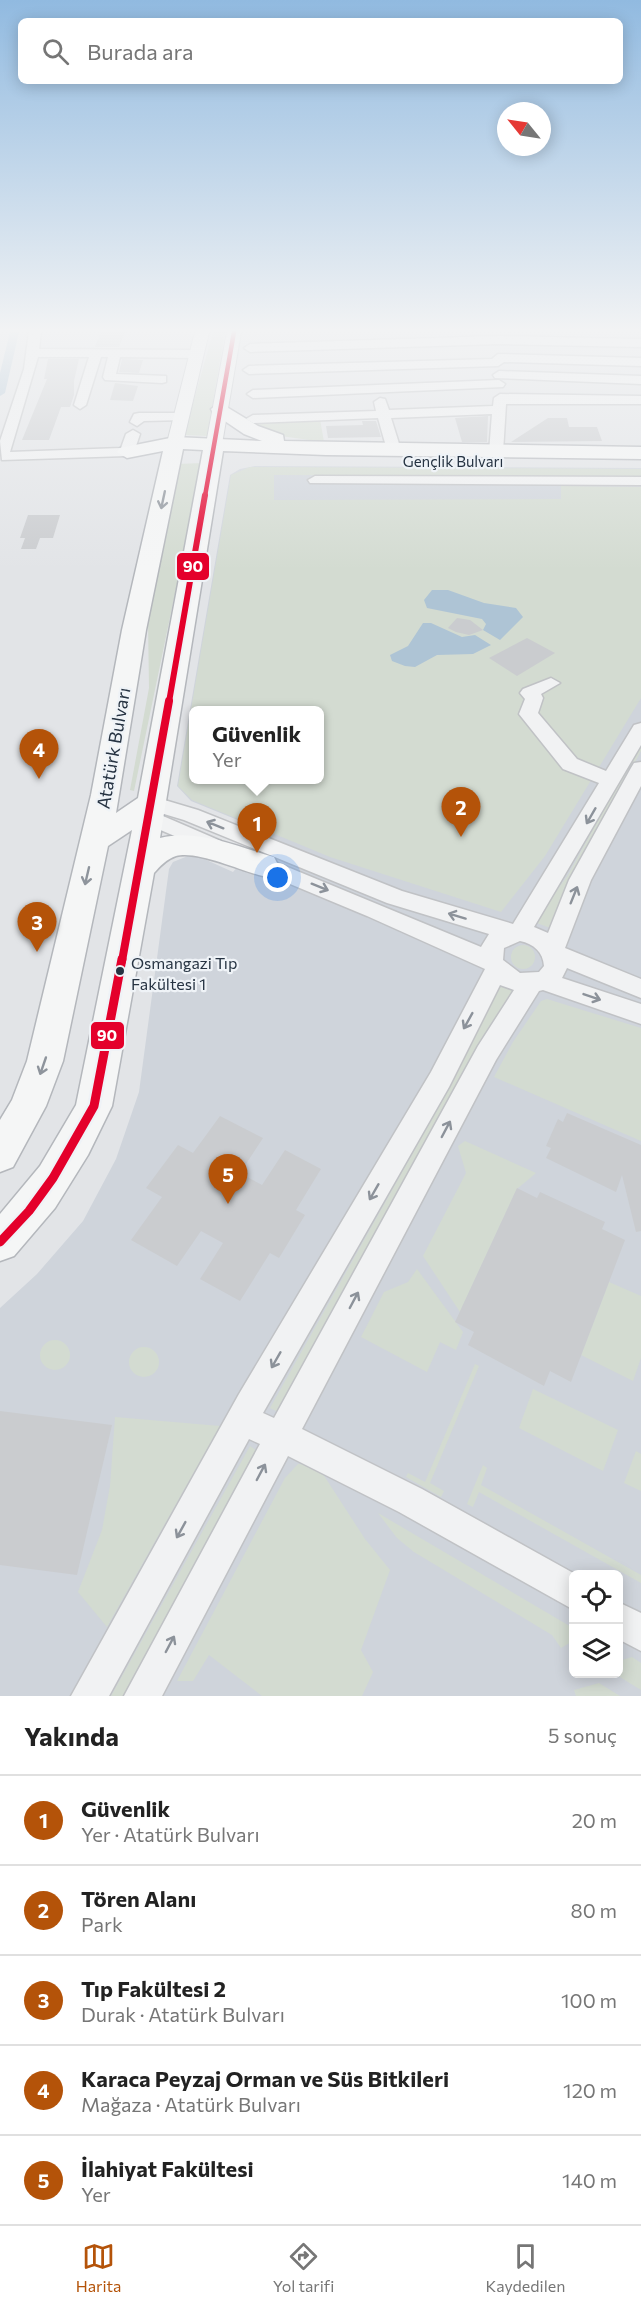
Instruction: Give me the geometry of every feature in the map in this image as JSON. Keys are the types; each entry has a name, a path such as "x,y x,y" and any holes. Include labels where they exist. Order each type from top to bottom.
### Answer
{"highway":[{"path":"223,411 233,420 264,435 326,449"},
{"path":"132,436 146,459 175,439 213,451 265,459"},
{"name":"Atatürk Bulvarı","path":"0,1155 28,1106 45,1061 96,840 134,630 175,439"},
{"name":"Gençlik Bulvarı","path":"213,451 326,449 641,453"},
{"path":"0,1242 47,1190 74,1149 94,1106 139,869 146,810 208,489 213,451"},
{"path":"208,489 225,471 265,459"},
{"name":"Gençlik Bulvarı","path":"265,459 641,462"},
{"path":"134,630 144,664 141,699 124,793 146,810"},
{"path":"96,840 146,810"},
{"path":"139,869 148,857 160,849 188,842 242,862 263,864"}],"main road":[{"name":"Atatürk Bulvarı","path":"175,439 182,411"},
{"path":"213,451 220,411"}],"street":[{"path":"15,411 2,456 132,436 139,417 175,439"},
{"path":"384,411 394,450"},
{"path":"253,419 385,415 429,411"},
{"path":"496,452 499,411"},
{"path":"315,480 641,481"},
{"path":"551,683 529,693 534,698 528,714 570,764 611,780"},
{"path":"89,1696 242,1420 440,1079 494,966 490,952 494,943 516,933 641,729"},
{"path":"142,1696 487,1053 536,982 554,969 554,952 580,880 641,768"},
{"path":"146,810 170,829 375,910 494,966 514,981 536,982 641,1014"},
{"path":"146,810 191,815 395,897 543,939 554,952 641,989"},
{"path":"242,1420 281,1435 389,1488 569,1591"},
{"path":"623,1622 641,1633"}],"shaded area":[{"path":"191,411 211,411 207,436 184,435"},
{"path":"320,419 324,442 273,435 248,422"},
{"path":"202,463 134,791 130,790 149,688 148,622 177,464"},
{"path":"255,466 641,468 641,1696 0,1696 0,1308 37,1274 83,1221 116,1159 139,1092 169,869 173,862 193,854 233,872 267,832 191,801 177,786 189,716 189,784 324,784 324,706 191,706 230,475 240,469"},
{"path":"250,467 641,469 641,476 274,475 274,500 561,499 561,486 641,487 641,698 545,856 501,912 330,857 192,800 178,786 189,721 189,784 324,784 324,706 192,706 231,475"},
{"path":"641,742 641,751 572,877 553,929 534,922 568,875"},
{"path":"523,945 532,948 535,957 532,966 523,969 514,966 511,957 514,948"},
{"path":"498,984 519,992 446,1102 278,1412 270,1408 442,1101"},
{"path":"547,999 641,1028 641,1141 494,1077 513,1042 541,1001"},
{"path":"465,1141 536,1173 517,1189 460,1312 423,1256 466,1173 458,1146"},
{"path":"417,1269 463,1332 456,1350 440,1342 427,1372 361,1337 384,1292 408,1282"},
{"path":"609,1282 641,1296 641,1358 633,1381 581,1355"},
{"path":"55,1340 61,1341 69,1349 69,1361 61,1369 55,1370 49,1369 41,1361 40,1355 41,1349 49,1341"},
{"path":"144,1347 150,1348 158,1356 158,1368 150,1376 144,1377 138,1376 130,1368 129,1362 130,1356 138,1348"},
{"path":"475,1364 479,1366 430,1483 444,1491 441,1497 406,1477 408,1473 425,1482"},
{"path":"533,1389 618,1430 603,1471 519,1428"},
{"path":"115,1417 220,1426 107,1627 78,1592 102,1530 110,1486"},
{"path":"250,1446 256,1450 123,1696 111,1696"},
{"path":"636,1451 641,1454 641,1491 624,1483"},
{"path":"298,1464 311,1465 321,1471 365,1539 390,1570 361,1650 373,1672 362,1696 262,1696 209,1655 193,1681 177,1681 285,1478"},
{"path":"483,1465 487,1468 481,1485 641,1575 641,1583 623,1573 623,1570 618,1570 479,1492 473,1507 467,1504"},
{"path":"378,1513 569,1626 569,1643 561,1648 552,1635 414,1552 397,1538"},
{"path":"632,1657 641,1663 641,1690 622,1678 623,1660"},
{"path":"599,1683 620,1696 576,1696 574,1690"}],"water":[{"path":"432,590 448,590 484,603 516,608 523,617 500,640 483,630 486,624 482,619 427,608 424,600"},
{"path":"423,623 431,623 462,637 475,635 491,645 473,654 437,655 415,667 392,661 390,655 408,646"}],"building":[{"path":"34,411 59,411 49,440 22,440"},
{"path":"488,416 487,442 462,442 455,418"},
{"path":"548,418 567,418 569,427 597,427 602,441 511,442"},
{"path":"362,421 376,421 381,437 328,438 326,426 363,425"},
{"path":"28,515 60,515 53,538 40,538 36,549 21,549 25,538 20,538"},
{"path":"457,618 470,620 483,630 469,635 448,628"},
{"path":"527,638 555,653 517,676 489,658"},
{"path":"567,1113 641,1145 641,1231 636,1232 622,1175 616,1192 546,1158 551,1148 546,1146 558,1119 563,1122"},
{"path":"220,1116 263,1138 240,1173 262,1185 285,1150 321,1169 296,1210 305,1215 279,1258 270,1253 240,1301 200,1279 223,1243 201,1231 177,1266 131,1240 162,1197 146,1188 178,1145 193,1153"},
{"path":"517,1188 537,1198 540,1192 605,1222 602,1229 625,1240 571,1382 550,1371 544,1386 468,1345 474,1332 455,1322"},
{"path":"0,1411 112,1425 77,1575 0,1565"}],"transit line":[{"name":"90","path":"0,1242 29,1211 53,1178 94,1106 149,817 220,411"}],"place":[{"name":"Karaca Peyzaj Orman ve Süs Bitkileri","path":"39,779"},
{"name":"Tören Alanı","path":"461,837"},
{"name":"Güvenlik","path":"257,853"},
{"name":"Tıp Fakültesi 2","path":"37,952"},
{"name":"Osmangazi Tıp Fakültesi 1","path":"120,971"},
{"name":"İlahiyat Fakültesi","path":"228,1204"}]}
